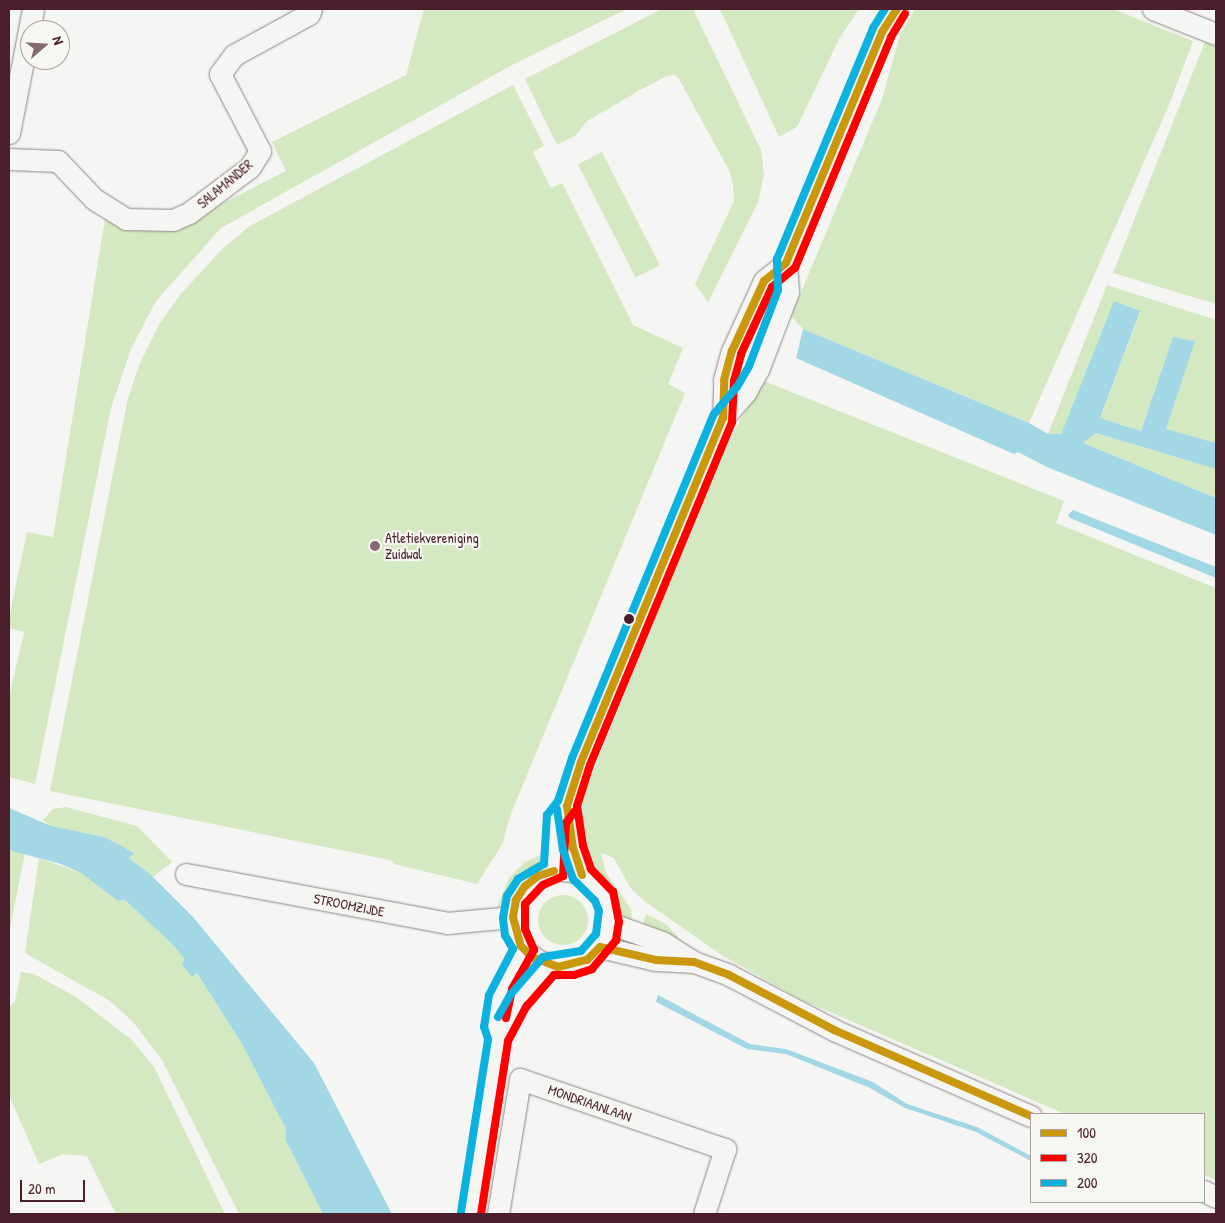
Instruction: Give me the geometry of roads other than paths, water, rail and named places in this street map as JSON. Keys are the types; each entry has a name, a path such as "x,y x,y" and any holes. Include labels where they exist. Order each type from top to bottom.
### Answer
{"street":[{"path":"9,133 18,33 33,9"},
{"name":"SALAMANDER","path":"9,160 58,161 94,199 126,219 173,220 189,213 250,167 260,152 220,74 234,55 309,14 312,9"},
{"path":"554,870 556,819 566,806 581,762 723,418 745,392 758,370 788,292 786,263 875,48 897,9"},
{"path":"1153,9 1216,34"},
{"path":"723,418 724,380 732,351 764,281 786,263"},
{"path":"566,806 571,821 573,848 582,875 604,895 609,924 600,947 587,960 573,966 549,965 532,957 524,949 514,932 513,917 516,900 525,886 538,876 554,870 582,875"},
{"name":"STROOMZIJDE","path":"186,874 447,923 513,917"},
{"path":"609,924 662,942 694,962 729,975 834,1030 1030,1116"},
{"path":"600,947 656,960 694,962"},
{"path":"498,1038 494,1028 499,997 524,949"},
{"path":"471,1214 498,1038 519,1000 549,965"},
{"name":"MONDRIAANLAAN","path":"498,1214 520,1079 725,1150 704,1214"}],"water":[{"path":"1114,301 1140,311 1100,418 1141,431 1173,337 1195,341 1166,429 1216,443 1216,469 1096,433 1083,443 1216,498 1216,535 1047,467 1018,452 1014,454 796,358 803,329 1029,423 1048,434 1061,434"},
{"path":"1073,510 1216,567 1216,578 1070,518 1068,515"},
{"path":"9,808 51,826 104,837 134,853 129,858 150,874 193,917 314,1063 392,1214 323,1214 285,1139 286,1129 242,1044 197,973 192,977 182,965 184,958 170,942 125,900 118,901 81,873 61,864 9,850"},
{"path":"658,995 750,1044 786,1049 873,1082 907,1104 977,1127 1030,1155 1030,1160 976,1132 905,1108 870,1088 786,1054 747,1049 656,1002"}],"place":[{"name":"Atletiekvereniging Zuidwal","path":"375,546"}]}
